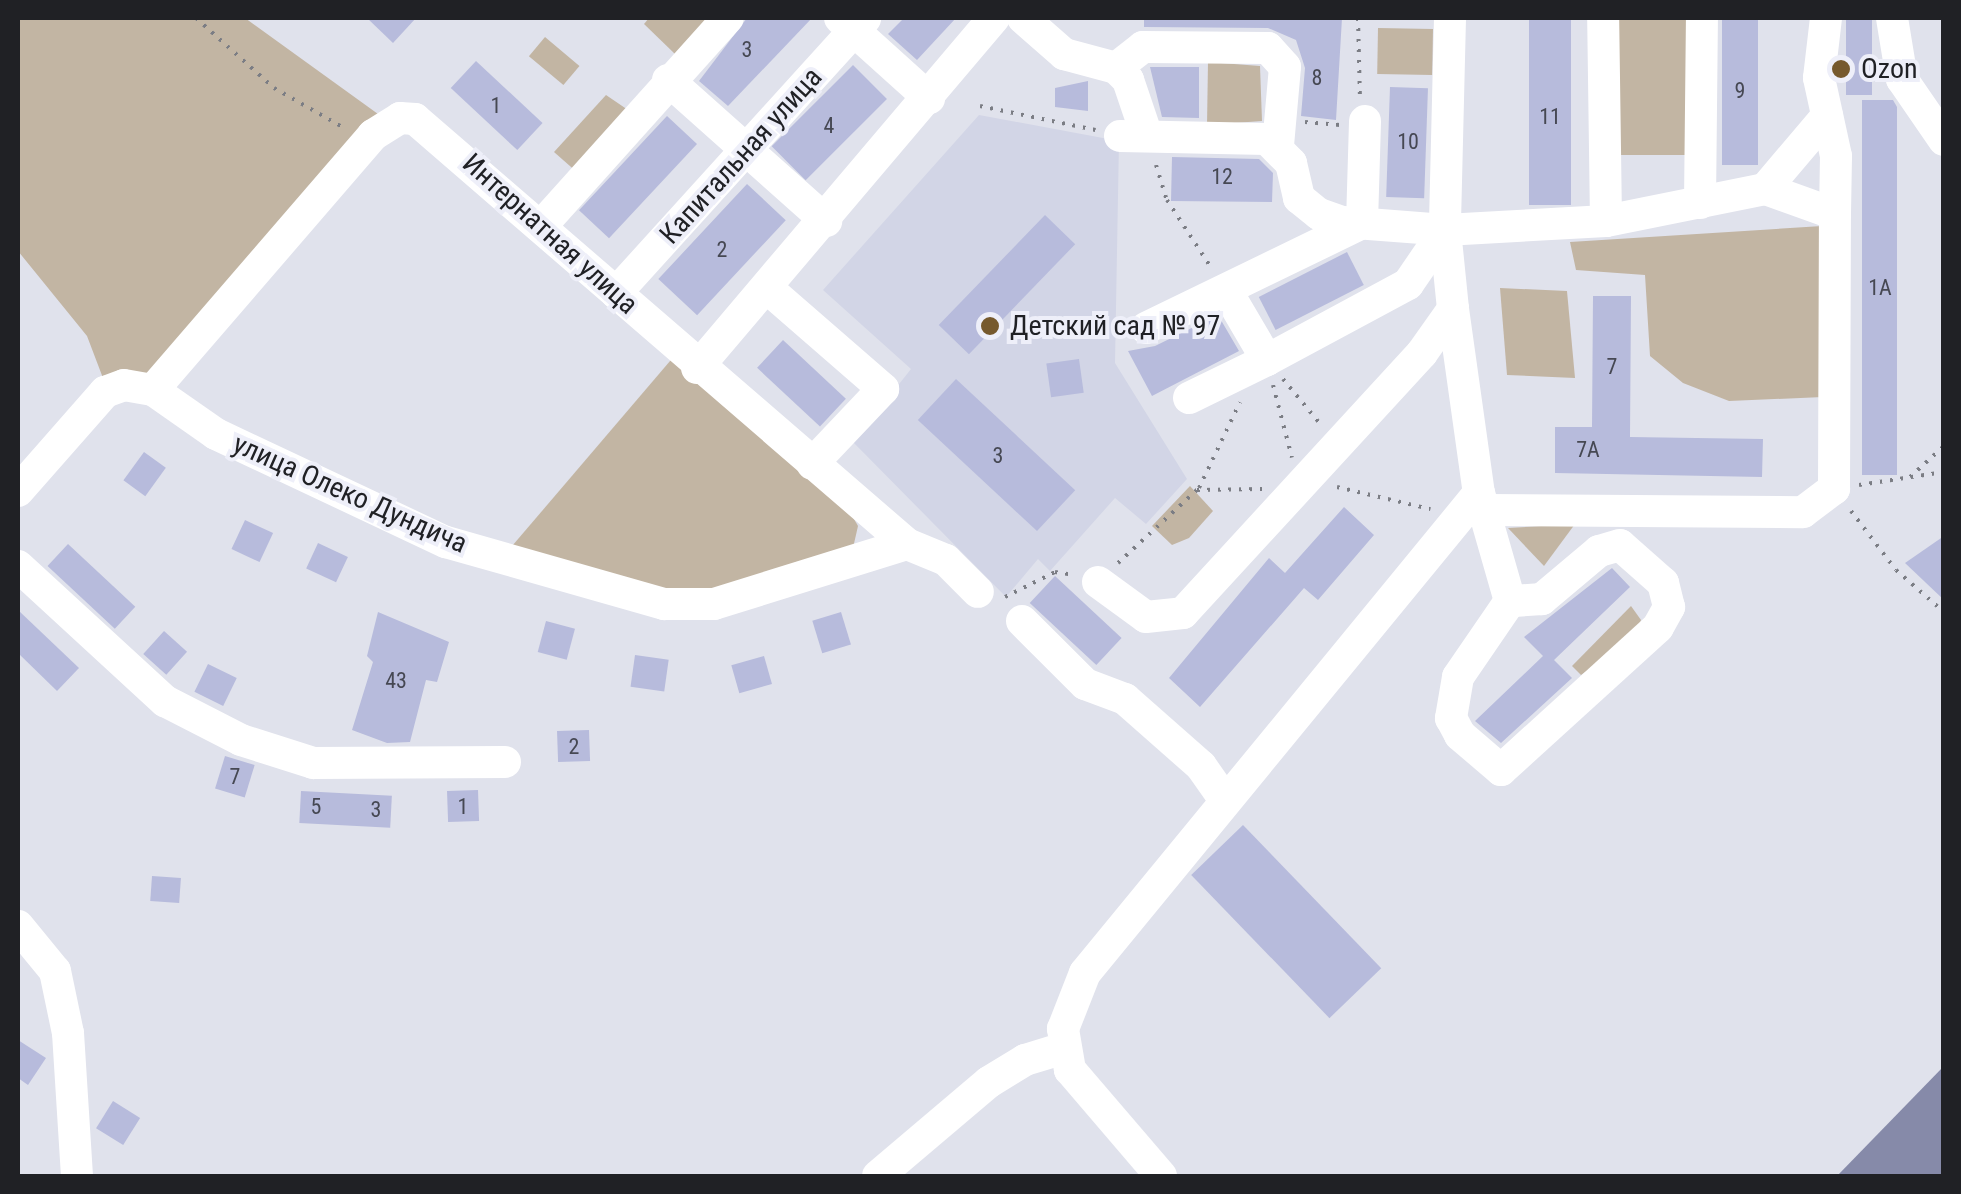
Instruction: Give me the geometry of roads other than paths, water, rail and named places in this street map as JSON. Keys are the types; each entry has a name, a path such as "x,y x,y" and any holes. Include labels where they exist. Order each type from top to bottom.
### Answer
{"street":[{"path":"542,225 668,80 728,18"},
{"path":"697,368 826,221 994,18"},
{"path":"1023,18 1064,54 1116,68 1128,80 1133,136 1278,144"},
{"path":"1450,18 1446,230 1453,309 1482,501 1510,601"},
{"path":"1604,18 1606,220"},
{"path":"1700,203 1702,18"},
{"path":"1482,501 1803,512 1834,488 1836,156 1819,78 1826,18"},
{"path":"1892,18 1902,80 1941,133"},
{"path":"853,22 929,98"},
{"name":"Капитальная улица","path":"616,293 747,149 853,22"},
{"path":"1116,68 1143,47 1268,48 1285,67 1278,144 1308,207 1330,219 1446,230 1606,220 1765,189 1834,214"},
{"path":"668,80 826,221"},
{"path":"1765,189 1827,116"},
{"name":"Интернатная улица","path":"152,390 368,142 400,118 430,126 697,368 907,544 946,560 978,592"},
{"path":"1362,223 1365,122"},
{"path":"1146,328 1362,223"},
{"path":"1189,398 1408,284 1446,230"},
{"path":"767,288 882,389 812,464"},
{"path":"1226,290 1267,360"},
{"path":"1093,579 1146,617 1183,613 1341,443 1453,309"},
{"path":"18,491 105,392 124,385 152,390"},
{"name":"улица Олеко Дундича","path":"152,390 216,434 446,542 664,604 714,604 907,544"},
{"path":"1161,1176 1088,1098 1062,1049 1063,1029 1085,973 1223,798 1482,501"},
{"path":"1620,545 1663,583 1669,607 1658,627 1501,770 1460,735 1450,708 1458,677 1510,601 1542,598 1599,551 1620,545"},
{"path":"20,574 164,701 242,740 313,763 505,762"},
{"path":"1022,622 1085,684 1125,699 1201,766 1223,798"},
{"path":"18,926 55,971 68,1033 77,1176"},
{"path":"878,1176 997,1076 1062,1049"}],"water":[{"path":"1943,1067 1943,1176 1837,1176"}],"place":[{"name":"Ozon","path":"1841,69"},
{"name":"Детский сад № 97","path":"990,326"}]}
